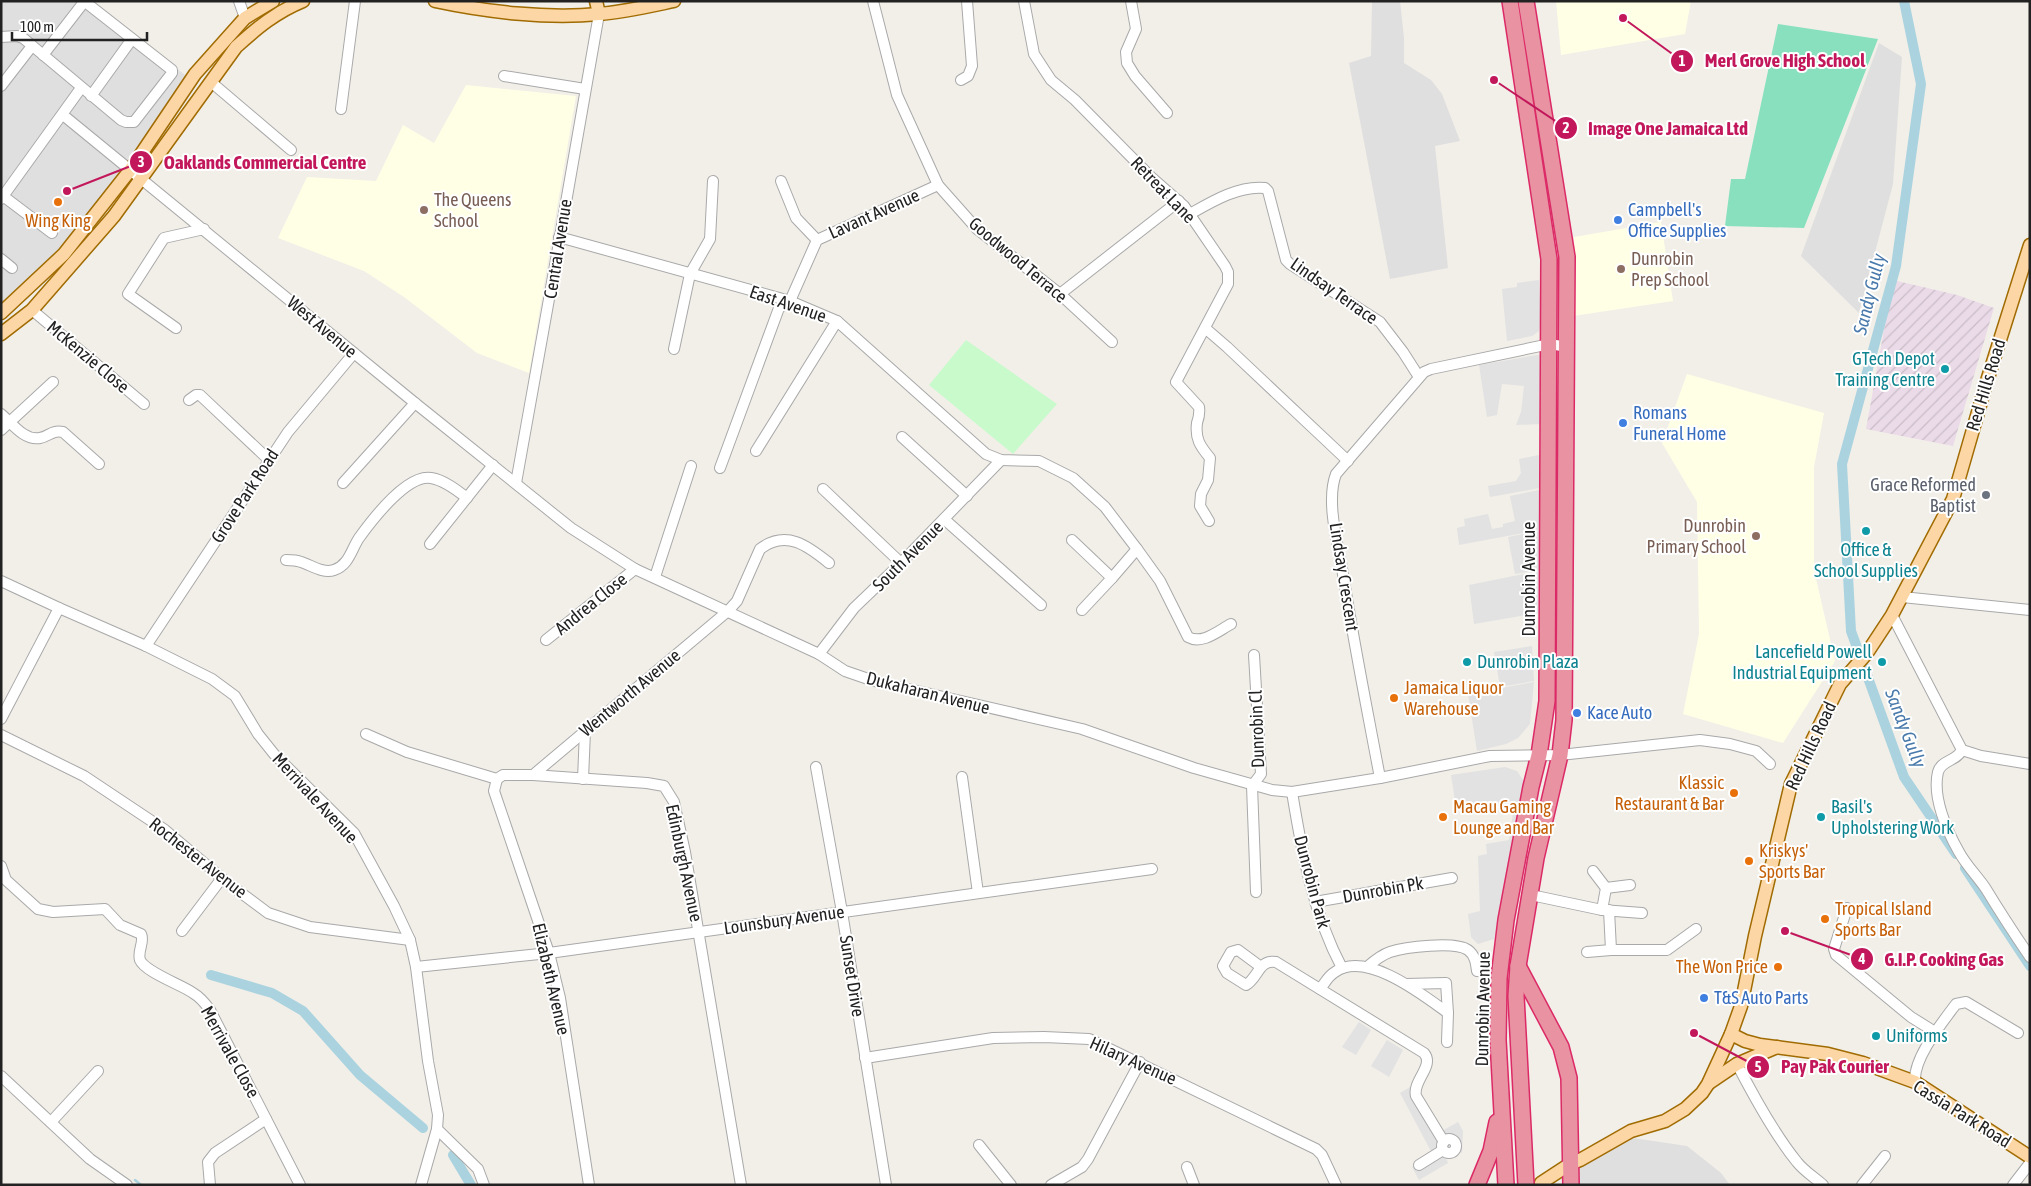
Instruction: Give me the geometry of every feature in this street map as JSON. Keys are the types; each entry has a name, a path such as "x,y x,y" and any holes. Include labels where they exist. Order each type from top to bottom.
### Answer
{"highway":[{"name":"Dunrobin Avenue","path":"1506,1185 1498,1040 1499,978 1506,920 1531,787 1539,755 1547,701 1550,344 1549,259 1510,1"},
{"name":"Dunrobin Avenue","path":"1526,1 1567,257 1564,720 1560,755 1536,858 1532,895 1518,966 1516,996 1531,1182"},
{"path":"1518,966 1561,1047 1569,1078 1571,1185"},
{"path":"1477,1185 1491,1151 1501,1096"}],"main road":[{"path":"1,313 64,254 131,169 195,74 245,18 273,1"},
{"path":"1,334 32,310 114,216 143,179 236,48 252,32 283,9 303,1"},
{"path":"435,1 498,11 551,14 599,14 674,1"},
{"path":"596,1 599,14"},
{"name":"Red Hills Road","path":"1531,1182 1580,1160 1631,1131 1665,1121 1702,1093 1708,1084 1731,1034 1741,1006 1755,936 1791,784 1840,684 1867,653 1892,615 1953,499 2026,266 2030,245"},
{"name":"Cassia Park Road","path":"1731,1034 1745,1041 1828,1054 1863,1063 1915,1082 2030,1157"},
{"path":"1737,1064 1742,1057 1745,1041"},
{"path":"1708,1084 1737,1064 1777,1047"},
{"path":"1720,1058 1737,1064"}],"street":[{"path":"1,37 17,36 23,38 90,96 126,122 134,122 172,71 84,1 43,55"},
{"path":"239,1 245,18"},
{"path":"341,109 355,1"},
{"name":"Goodwood Terrace","path":"873,1 898,95 938,185 977,229 1060,294 1112,342"},
{"path":"962,80 971,72 972,66 967,1"},
{"name":"Retreat Lane","path":"1024,1 1034,54 1051,80 1075,100 1151,177 1179,201 1226,266 1228,284 1176,382 1199,407 1198,444 1210,458 1208,480 1201,494 1200,506 1209,521"},
{"path":"1131,1 1136,29 1126,52 1127,62 1135,76 1167,113"},
{"name":"Central Avenue","path":"516,483 599,14"},
{"path":"90,96 132,39"},
{"path":"1,86 32,46"},
{"path":"504,76 585,89"},
{"path":"211,82 291,150"},
{"path":"52,233 2,197 82,88"},
{"name":"West Avenue","path":"63,115 415,403 516,483"},
{"path":"674,350 690,274 710,239 713,181"},
{"path":"781,181 796,218 816,240"},
{"name":"Lavant Avenue","path":"720,468 779,308 790,301 816,240 938,185"},
{"name":"Lindsay Terrace","path":"1190,214 1214,200 1238,192 1265,188 1268,191 1286,260 1380,322 1419,377"},
{"path":"1060,294 1179,201"},
{"path":"176,328 128,294 164,238 204,230"},
{"name":"East Avenue","path":"559,238 790,301 837,321 986,454 1000,460"},
{"path":"1,259 12,268"},
{"name":"McKenzie Close","path":"32,310 144,404"},
{"path":"756,451 837,321"},
{"path":"1205,328 1348,461"},
{"name":"Lindsay Crescent","path":"1380,778 1349,616 1332,494 1332,484 1336,474 1419,377 1431,369 1550,344 1566,347"},
{"name":"Grove Park Road","path":"146,646 288,432 354,353"},
{"path":"1,430 53,382"},
{"path":"189,400 196,395 200,395 269,460"},
{"path":"343,483 415,403"},
{"path":"1,414 23,434 32,438 41,438 55,431 63,432 99,464"},
{"path":"902,437 967,496"},
{"path":"1000,460 1039,461 1073,478 1105,507 1160,581 1188,637 1194,640 1201,640 1231,624"},
{"name":"South Avenue","path":"819,654 854,608 944,520 1000,460"},
{"path":"430,544 493,465"},
{"path":"655,577 690,466"},
{"path":"286,560 300,561 327,572 341,567 350,556 358,539 385,506 416,480 432,478 448,485 467,498"},
{"name":"Dukaharan Avenue","path":"516,483 571,528 635,569 819,654 845,671 874,681 1082,729 1252,786 1292,792 1380,778"},
{"path":"823,489 901,563"},
{"path":"944,520 1040,605"},
{"name":"Wentworth Avenue","path":"533,775 728,611 737,601 760,549 766,545 786,540 798,542 808,546 828,563"},
{"path":"1072,540 1112,578"},
{"path":"1082,610 1137,549"},
{"name":"Andrea Close","path":"546,640 635,569"},
{"name":"Merrivale Avenue","path":"1,581 146,646 212,679 236,696 258,734 274,754 354,833 394,906 410,940 416,967 428,1061 438,1115 437,1129 421,1185"},
{"path":"1902,597 2030,610"},
{"path":"1,719 59,608"},
{"path":"1892,615 1962,750 1981,756 2030,764"},
{"name":"Dunrobin Cl","path":"1254,655 1261,774 1252,786 1256,892"},
{"path":"583,779 585,731"},
{"name":"Edinburgh Avenue","path":"366,734 407,752 497,779 503,775 533,775 647,783 664,786 674,802 685,852 741,1185"},
{"name":"Rochester Avenue","path":"1,735 84,776 165,830 222,878 268,912 310,928 410,940"},
{"path":"1380,778 1490,756 1560,755 1700,740 1730,744 1756,751 1770,764"},
{"path":"1962,750 1958,757 1944,763 1938,769 1937,782 1940,811 1959,854 1980,881 2030,957"},
{"name":"Sunset Drive","path":"816,767 842,912 886,1185"},
{"path":"962,777 978,893"},
{"name":"Elizabeth Avenue","path":"497,779 494,791 549,953 560,998 589,1185"},
{"name":"Dunrobin Park","path":"1292,792 1300,839 1315,902 1332,949 1342,968"},
{"name":"Merrivale Close","path":"1,866 6,880 38,909 53,912 105,909 120,925 141,934 143,938 139,954 144,966 193,993 210,1010 300,1185"},
{"name":"Lounsbury Avenue","path":"416,967 549,953 1152,869"},
{"path":"1593,871 1606,888 1606,910 1611,950"},
{"path":"182,931 222,878"},
{"name":"Dunrobin Pk","path":"1315,902 1452,878"},
{"path":"1606,888 1630,885"},
{"path":"1532,895 1606,910 1642,913"},
{"path":"1847,908 1834,949 1836,955 1911,1017 1935,1032"},
{"path":"1587,952 1667,950 1696,929"},
{"path":"1367,967 1377,958 1390,952 1451,945 1468,950 1476,962 1477,971"},
{"path":"1261,967 1267,962 1276,962 1427,1056 1428,1063 1414,1091 1443,1146 1419,1166"},
{"path":"1320,990 1328,977 1342,968 1367,967 1406,984 1448,1013"},
{"path":"1406,984 1446,983 1447,1042"},
{"path":"1915,1082 1914,1072 1935,1032 1956,1004 1960,1002 1966,1002 2018,1033"},
{"name":"Hilary Avenue","path":"865,1058 993,1038 1044,1037 1093,1040 1316,1149 1322,1155 1336,1185"},
{"path":"1051,1185 1082,1167 1088,1160 1140,1062"},
{"path":"1737,1064 1790,1152 1805,1170 1824,1185"},
{"path":"51,1122 98,1071"},
{"path":"1,1076 90,1159 128,1185"},
{"path":"210,1185 208,1162 214,1153 266,1119"},
{"path":"437,1129 478,1168 484,1185"},
{"path":"979,1145 1010,1185"},
{"path":"1862,1185 1885,1156"},
{"path":"2013,1185 2030,1164"},
{"path":"1187,1167 1194,1185"}],"shaded area":[{"path":"1,1 88,1 189,78 152,146 33,286 1,304"},
{"path":"1372,1 1400,1 1404,38 1404,63 1431,80 1442,94 1460,141 1435,146 1448,268 1390,279 1349,63 1371,56"},
{"path":"1556,1 1691,1 1685,34 1561,55"},
{"path":"1879,43 1902,57 1893,184 1859,313 1801,256"},
{"name":"The Queens School","path":"466,85 576,96 529,373 477,353 404,297 364,271 278,238 307,177 376,181 403,125 434,143"},
{"name":"Dunrobin Prep School","path":"1661,222 1673,301 1573,316 1574,237"},
{"path":"1539,280 1541,323 1539,331 1532,336 1507,341 1502,289 1517,287 1517,283"},
{"path":"1893,280 1957,295 1994,308 1953,446 1866,429"},
{"path":"1543,354 1541,424 1516,425 1521,412 1524,386 1502,384 1497,415 1487,417 1479,365"},
{"name":"Dunrobin Primary School","path":"1687,374 1824,413 1814,467 1814,570 1835,661 1783,743 1683,714 1699,634 1697,502 1662,443"},
{"path":"1539,455 1540,488 1490,497 1488,486 1516,481 1521,473 1519,459"},
{"path":"1539,490 1539,530 1459,545 1457,528 1465,526 1464,519 1488,514 1492,529 1503,527 1503,524 1515,521 1510,496"},
{"path":"1539,531 1539,570 1515,574 1508,537"},
{"path":"1538,571 1538,613 1474,624 1469,585"},
{"path":"1532,646 1534,681 1500,687 1494,652"},
{"path":"1534,682 1530,724 1518,738 1506,744 1477,751 1468,694"},
{"path":"1505,767 1517,771 1523,780 1524,795 1494,939 1478,944 1471,937 1468,914 1480,911 1478,856 1487,854 1486,844 1509,840 1514,806 1486,801 1471,807 1470,803 1456,807 1451,775"},
{"path":"1359,1022 1371,1030 1356,1055 1342,1047"},
{"path":"1387,1040 1403,1050 1389,1077 1371,1066"},
{"path":"1415,1084 1440,1132 1458,1122 1463,1131 1462,1153 1456,1151 1446,1158 1448,1163 1419,1180 1412,1167 1433,1155 1400,1093"},
{"path":"1633,1138 1687,1146 1721,1173 1730,1185 1572,1185 1570,1164 1583,1165"}],"green space":[{"path":"1778,24 1878,39 1804,228 1725,226 1731,179 1745,179"},
{"path":"966,340 1057,404 1013,454 929,385"}],"waterway":[{"name":"Sandy Gully","path":"1904,1 1921,84 1896,266 1842,464 1851,631 1904,777 1956,854"},
{"name":"Sandy Gully","path":"1965,868 2030,966"},
{"path":"211,975 272,993 303,1011 360,1075 423,1128"},
{"path":"453,1155 471,1185"},
{"path":"135,1180 141,1185"}],"place":[{"name":"Merl Grove High School","path":"1623,18"},
{"name":"Image One Jamaica Ltd","path":"1494,80"},
{"name":"Oaklands Commercial Centre","path":"67,191"},
{"name":"Wing King","path":"58,202"},
{"name":"The Queens School","path":"424,210"},
{"name":"Campbell's Office Supplies","path":"1618,220"},
{"name":"Dunrobin Prep School","path":"1621,269"},
{"name":"GTech Depot Training Centre","path":"1945,369"},
{"name":"Romans Funeral Home","path":"1623,423"},
{"name":"Grace Reformed Baptist","path":"1986,495"},
{"name":"Office & School Supplies","path":"1866,531"},
{"name":"Dunrobin Primary School","path":"1756,536"},
{"name":"Dunrobin Plaza","path":"1467,662"},
{"name":"Lancefield Powell Industrial Equipment","path":"1882,662"},
{"name":"Jamaica Liquor Warehouse","path":"1394,698"},
{"name":"Kace Auto","path":"1577,713"},
{"name":"Klassic Restaurant & Bar","path":"1734,793"},
{"name":"Macau Gaming Lounge and Bar","path":"1443,817"},
{"name":"Basil's Upholstering Work","path":"1821,817"},
{"name":"Kriskys' Sports Bar","path":"1749,861"},
{"name":"Tropical Island Sports Bar","path":"1825,919"},
{"name":"G.I.P. Cooking Gas","path":"1785,931"},
{"name":"The Won Price","path":"1778,967"},
{"name":"T&S Auto Parts","path":"1704,998"},
{"name":"Pay Pak Courier","path":"1694,1033"},
{"name":"Uniforms","path":"1876,1036"}]}
